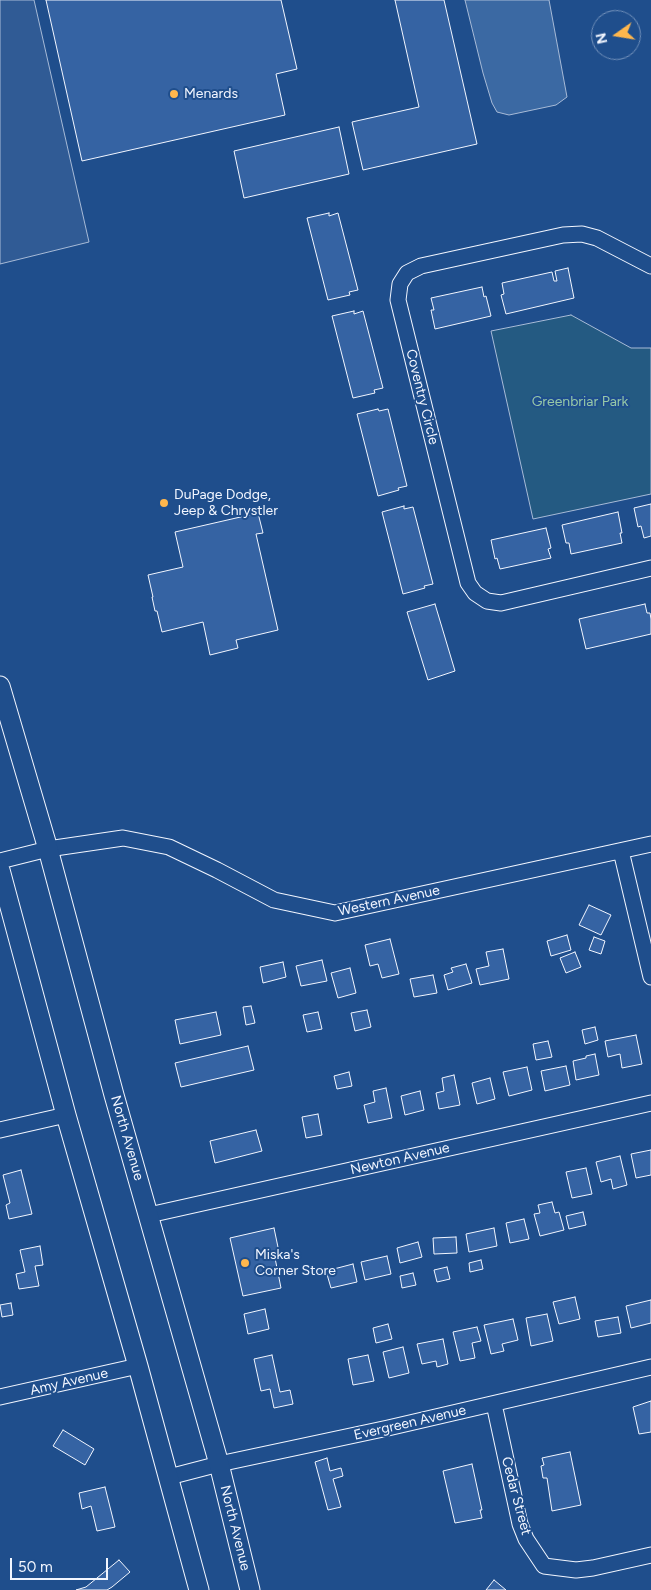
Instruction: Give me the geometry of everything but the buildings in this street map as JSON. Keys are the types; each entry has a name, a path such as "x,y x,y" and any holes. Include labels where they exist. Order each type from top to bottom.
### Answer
{"main road":[{"name":"North Avenue","path":"0,686 48,849 114,1095 219,1464 250,1590"},
{"path":"0,870 66,1115 138,1366 199,1590"}],"street":[{"name":"Coventry Circle","path":"651,266 597,238 582,234 563,235 421,266 407,273 400,284 398,300 468,583 475,593 487,601 501,603 651,568"},
{"name":"Western Avenue","path":"0,861 48,849 124,838 169,847 274,900 335,913 651,844"},
{"path":"621,851 651,977"},
{"name":"Newton Avenue","path":"149,1215 651,1103"},
{"path":"0,1130 66,1115"},
{"name":"Amy Avenue","path":"0,1397 138,1366"},
{"name":"Evergreen Avenue","path":"169,1477 219,1464 494,1404 651,1367"},
{"name":"Cedar Street","path":"494,1404 520,1524 526,1539 544,1566 576,1570 651,1555"}],"green space":[{"name":"Greenbriar Park","path":"571,315 631,348 651,348 651,494 533,519 491,331"}],"shaded area":[{"path":"0,0 34,0 89,242 0,264"},
{"path":"465,0 549,0 567,97 556,105 509,115 497,112 492,103 483,73"}],"place":[{"name":"Menards","path":"174,94"},
{"name":"DuPage Dodge, Jeep & Chrystler","path":"164,503"},
{"name":"Miska's Corner Store","path":"245,1263"}]}
